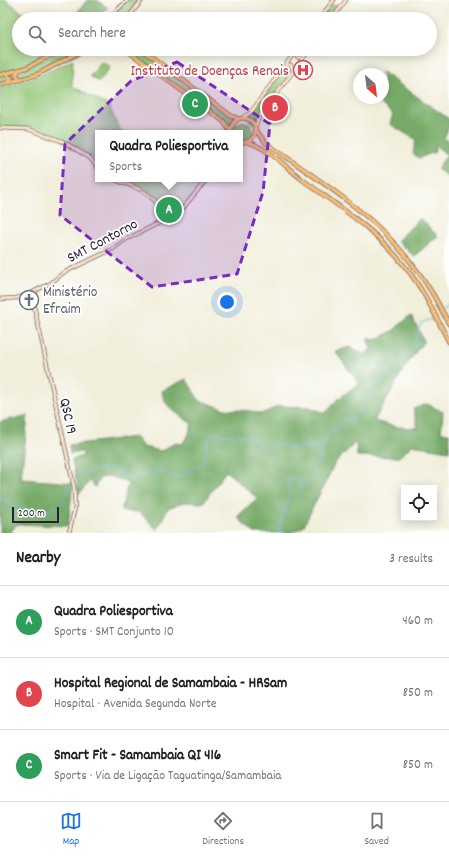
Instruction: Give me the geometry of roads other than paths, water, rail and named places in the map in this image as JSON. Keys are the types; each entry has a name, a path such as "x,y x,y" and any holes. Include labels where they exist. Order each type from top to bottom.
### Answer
{"main road":[{"path":"0,75 34,65 51,56"},
{"path":"0,85 21,80 45,71 72,56"},
{"path":"134,56 223,121 229,130"},
{"path":"150,56 230,115 252,122 266,143 354,207 395,243 419,272 438,302 449,324"},
{"path":"18,70 16,75 21,80"},
{"path":"6,74 11,78 7,84"},
{"path":"232,130 234,123 241,118"},
{"path":"243,143 254,137 256,129"},
{"path":"247,142 259,147 377,236 398,257 413,278 449,342"},
{"path":"345,211 349,207 348,203"},
{"path":"349,214 354,207"}],"street":[{"path":"115,12 128,0"},
{"path":"133,12 142,0"},
{"path":"325,12 334,0"},
{"path":"337,12 346,0"},
{"path":"241,118 251,112 292,56"},
{"path":"256,129 259,117 303,58 297,56"},
{"path":"285,65 291,65 293,71"},
{"path":"0,128 28,129 62,141 90,158 95,164"},
{"path":"119,182 134,186 157,201 168,219"},
{"name":"SMT Contorno","path":"33,295 40,288 66,272 111,250 125,240 168,219 185,208 205,182"},
{"path":"0,299 33,295"},
{"name":"QSC 19","path":"33,295 74,487 75,507 69,533"}],"waterway":[{"path":"443,308 449,304"},
{"path":"281,533 280,525 290,493 288,479 294,477 300,488 307,485 313,479 311,474 319,460 327,436 330,432 340,426 344,418 352,420 371,393 376,390 392,365 404,357 413,347 421,323 432,319 434,316"},
{"path":"76,481 84,473 105,468 111,468 131,478 164,470 174,478 178,477 203,463 209,438 220,431 224,436 234,435 252,437 256,443 263,448 286,444 287,448 322,445"},
{"path":"0,499 34,510 51,510 65,499 71,485"}],"place":[{"name":"Instituto de Doenças Renais","path":"303,70"},
{"name":"Smart Fit - Samambaia QI 416","path":"195,104"},
{"name":"Hospital Regional de Samambaia - HRSam","path":"275,108"},
{"name":"Quadra Poliesportiva","path":"169,210"},
{"name":"Ministério Efraim","path":"29,300"}]}
